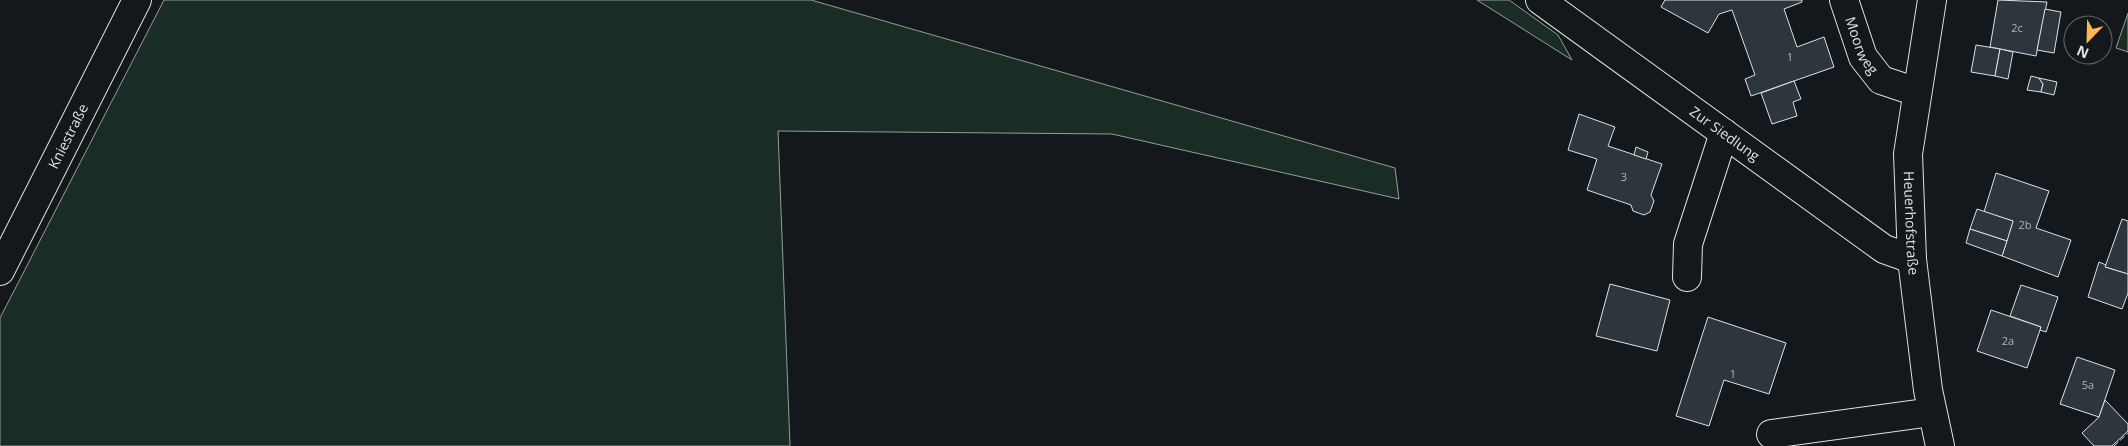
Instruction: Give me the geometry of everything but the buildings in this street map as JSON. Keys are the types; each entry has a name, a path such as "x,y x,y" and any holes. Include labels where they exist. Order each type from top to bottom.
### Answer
{"street":[{"name":"Kniestraße","path":"0,271 137,0"},
{"name":"Zur Siedlung","path":"1540,0 1884,249 1912,259"},
{"name":"Moorweg","path":"1844,0 1863,57 1880,80 1917,92"},
{"name":"Heuerhofstraße","path":"1932,0 1908,154 1912,259 1932,412 1940,446"},
{"path":"1687,277 1688,244 1724,133"},
{"path":"1771,434 1932,412"}],"green space":[{"path":"164,0 811,0 1395,168 1399,199 1112,134 778,131 790,446 0,446 0,318"},
{"path":"1477,0 1509,0 1558,35 1572,60"},
{"path":"2128,13 2128,52 2116,48"}],"fence":[{"path":"2114,446 2128,433"}]}
